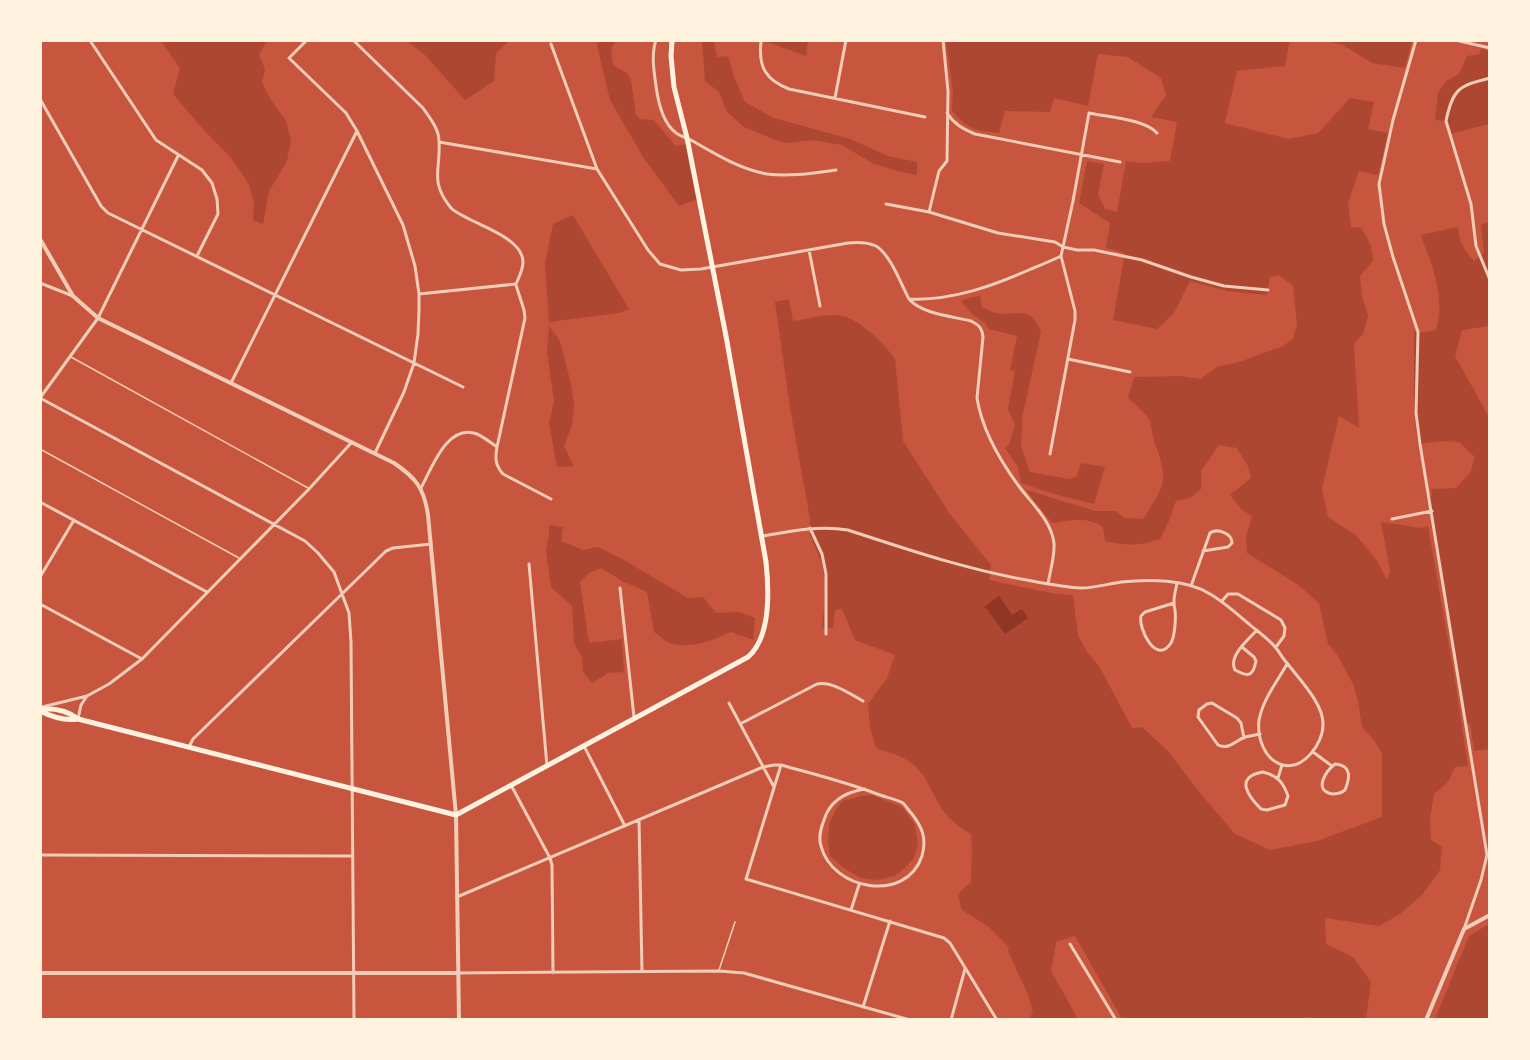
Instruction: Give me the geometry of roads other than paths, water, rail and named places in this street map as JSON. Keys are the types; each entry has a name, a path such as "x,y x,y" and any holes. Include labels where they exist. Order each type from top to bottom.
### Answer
{"main road":[{"path":"40,709 48,715 69,720 78,719 456,815 748,657 757,648 767,610 769,587 737,393 687,138 674,87 672,40"}],"street":[{"path":"307,40 289,58 346,114 357,131 403,225 415,266 419,294 418,334 414,363 404,392 375,453"},
{"path":"352,40 423,108 438,133 440,142 437,172 439,187 453,210 502,236 518,249 523,260 516,285 525,318 495,459 503,474 551,499"},
{"path":"656,40 653,57 654,75 660,107 675,133 729,162 765,174 792,176 836,170"},
{"path":"929,212 939,171 947,161 948,91 943,40"},
{"path":"1416,40 1393,120 1379,184 1384,224 1418,332 1416,413 1420,444 1486,855 1481,880 1464,929 1426,1020"},
{"path":"1455,40 1490,48"},
{"path":"91,42 156,140 202,170 212,183 217,199 218,214 197,256"},
{"path":"761,42 761,60 765,72 778,85 925,117"},
{"path":"835,98 846,42"},
{"path":"551,44 597,169 648,250 660,264 681,270 712,267 848,243 863,243 876,246 886,256 914,304 920,308 977,324 984,337 977,390 978,407 988,435 1000,458 1043,516 1052,533 1054,551 1048,584"},
{"path":"1490,78 1460,88 1454,95 1446,121 1471,204 1476,246 1490,280"},
{"path":"40,99 100,206 108,213 462,387"},
{"path":"947,113 953,122 975,134 1120,162"},
{"path":"1050,454 1076,315 1061,256 1089,113 1142,124 1157,133"},
{"path":"231,383 357,131"},
{"path":"440,142 597,169"},
{"path":"178,156 98,318 40,398 305,541 334,572 349,614 351,642 354,1020"},
{"path":"886,204 929,212 998,233 1055,242 1063,247 1077,250 1094,250 1142,260 1191,277 1224,285 1268,290"},
{"path":"40,239 73,296 98,318 394,462 421,488 427,508 431,544 456,815 459,1020"},
{"path":"808,250 820,306"},
{"path":"909,299 950,297 1007,280 1061,256"},
{"path":"40,283 73,296"},
{"path":"419,294 516,285"},
{"path":"1068,359 1130,372"},
{"path":"421,488 450,438 462,432 476,434 497,447"},
{"path":"40,709 87,696 110,684 142,659 352,442"},
{"path":"40,502 207,592"},
{"path":"1392,519 1432,511"},
{"path":"40,577 74,520"},
{"path":"761,536 832,527 999,576 1082,588 1124,582 1165,581 1207,592 1276,647 1310,692 1320,710 1323,724 1321,737 1313,752 1305,759 1293,764 1282,765 1270,757 1262,747 1259,721 1267,697 1287,664"},
{"path":"810,528 822,554 826,574 826,634"},
{"path":"1191,586 1203,551 1210,533 1216,531 1232,538 1231,545 1228,547 1203,551"},
{"path":"189,747 193,739 389,549 431,544"},
{"path":"529,564 547,766"},
{"path":"1173,603 1145,612 1141,616 1141,625 1151,646 1156,650 1162,650 1168,646 1173,638 1175,616 1173,603 1177,583"},
{"path":"620,588 634,719"},
{"path":"1222,602 1228,594 1238,594 1281,620 1285,628 1284,636 1276,647"},
{"path":"40,604 142,659"},
{"path":"1242,646 1256,661 1252,673 1247,675 1233,667 1236,654 1242,646 1257,630"},
{"path":"740,724 817,684 823,683 863,701"},
{"path":"78,719 81,705 87,696"},
{"path":"729,703 774,787"},
{"path":"1244,738 1240,721 1230,713 1209,703 1199,710 1198,717 1218,745 1227,747 1244,738 1260,734"},
{"path":"584,746 625,826"},
{"path":"1313,752 1332,766"},
{"path":"457,897 763,767 774,765 865,789 904,804 920,824 924,838 923,852 919,864 908,876 893,886 859,885 837,872 821,847 820,835 825,816 838,798 850,792 865,789"},
{"path":"781,765 746,879 944,938 950,943 998,1020"},
{"path":"1278,778 1282,765"},
{"path":"1341,765 1345,767 1348,774 1345,790 1339,794 1328,793 1323,788 1324,777 1332,766 1341,765"},
{"path":"1258,773 1267,773 1278,778 1286,790 1287,802 1282,806 1267,810 1261,809 1246,791 1246,782 1258,773"},
{"path":"511,785 550,858 552,866 553,973"},
{"path":"639,820 642,972"},
{"path":"40,855 353,856"},
{"path":"851,909 859,885"},
{"path":"1464,929 1490,915"},
{"path":"863,1007 890,921"},
{"path":"1070,944 1116,1020"},
{"path":"951,1020 965,968"},
{"path":"40,973 553,973 719,970 744,973 910,1020"}],"lane":[{"path":"70,357 309,489"},
{"path":"40,449 240,559"},
{"path":"719,970 735,922"}]}
